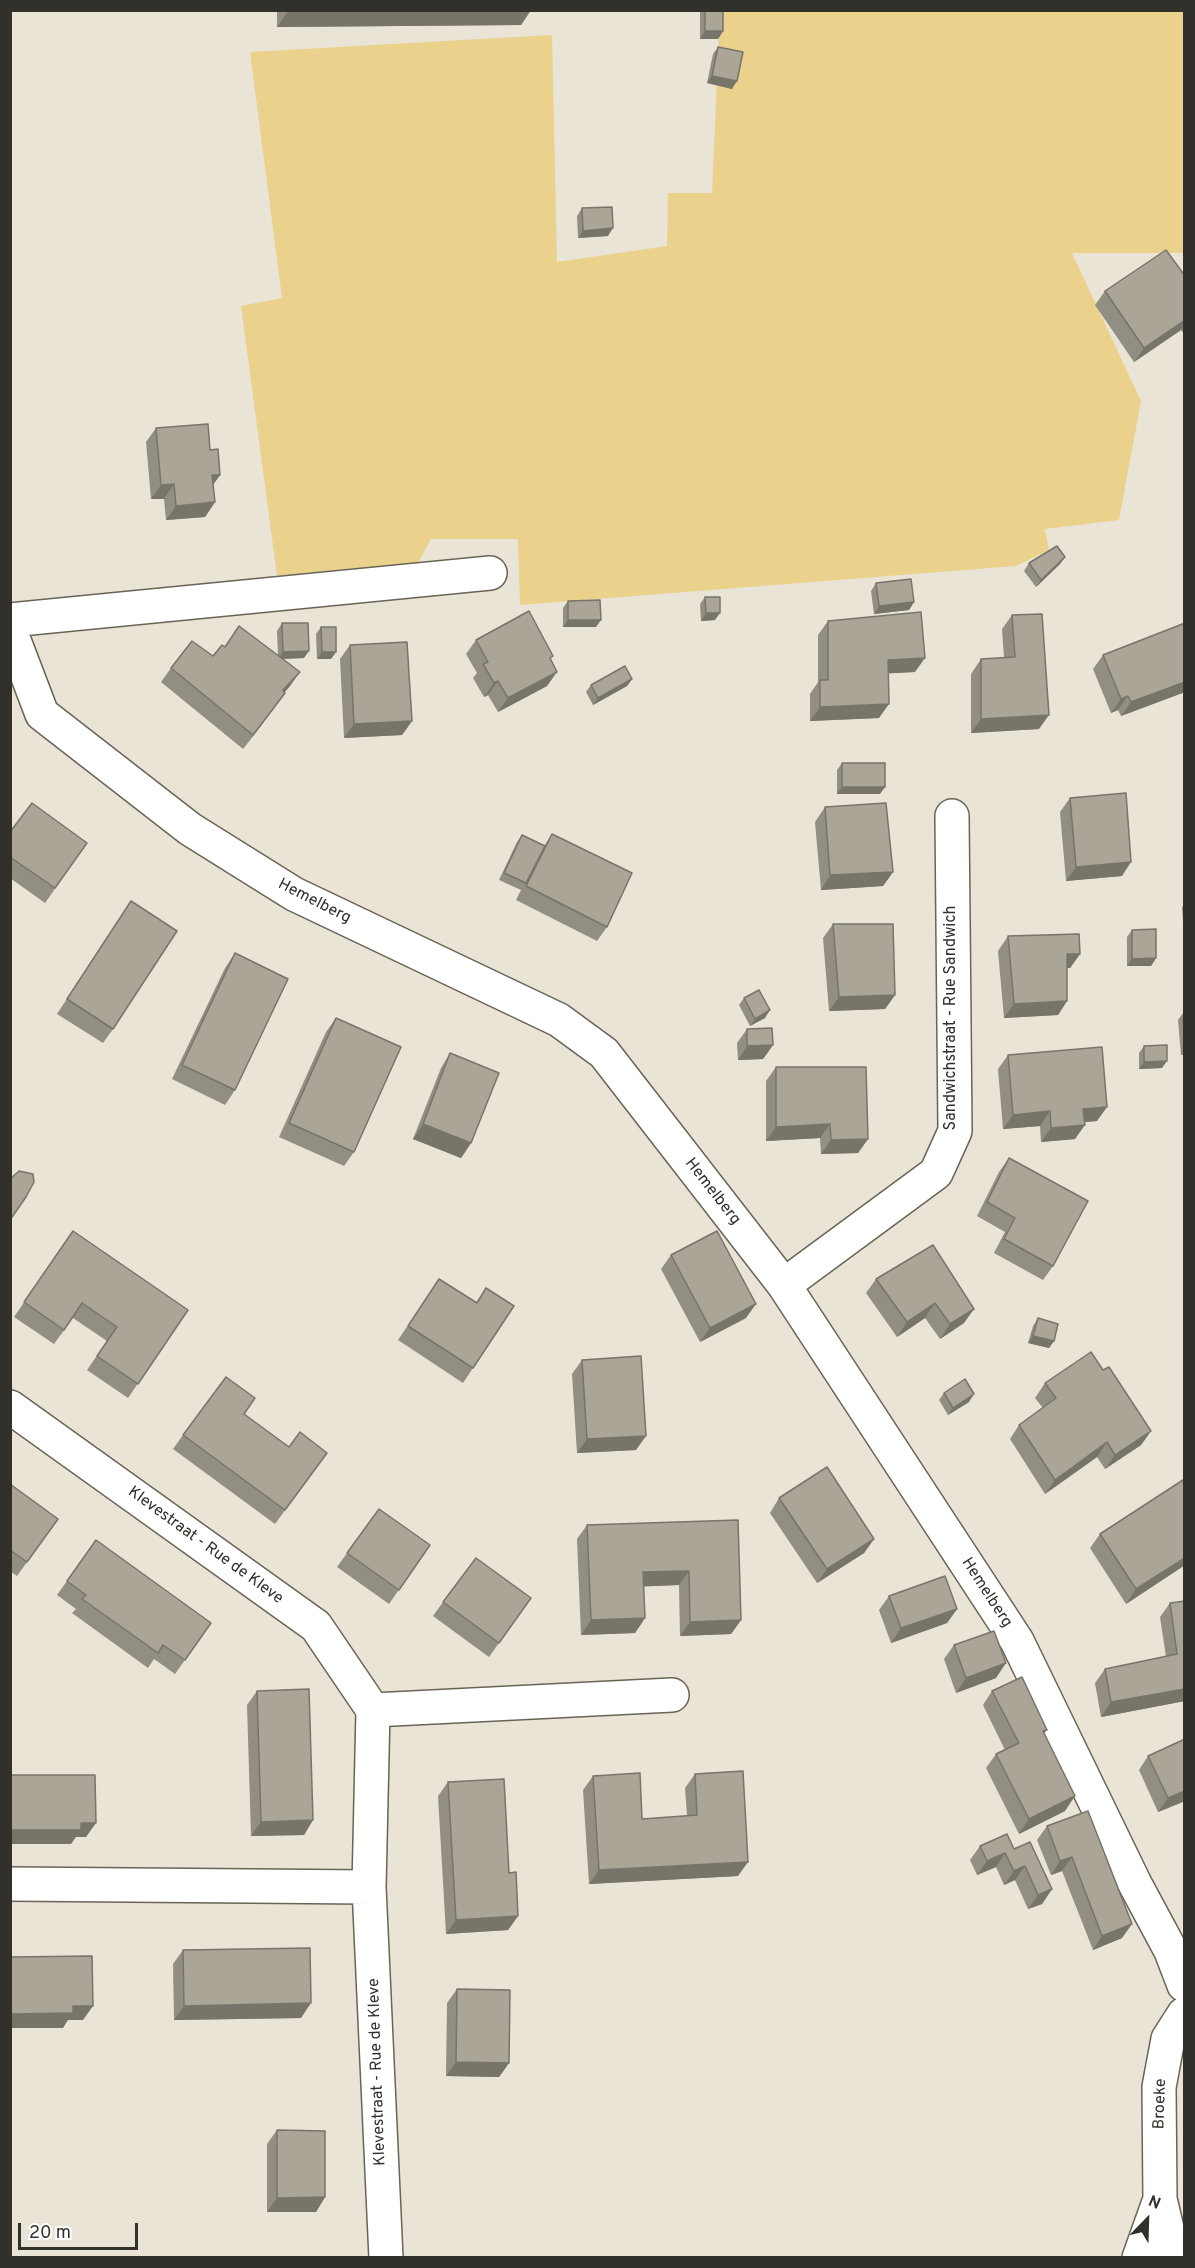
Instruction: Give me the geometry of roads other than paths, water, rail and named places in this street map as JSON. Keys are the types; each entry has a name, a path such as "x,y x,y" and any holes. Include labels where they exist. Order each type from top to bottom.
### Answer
{"street":[{"path":"10,620 490,573"},
{"name":"Hemelberg","path":"10,630 42,714 190,829 294,894 559,1020 604,1053 784,1285 1017,1641 1135,1884 1172,1951 1185,1984"},
{"name":"Sandwichstraat - Rue Sandwich","path":"784,1285 936,1173 955,1131 952,816"},
{"name":"Klevestraat - Rue de Kleve","path":"10,1407 316,1626 373,1710 369,1887 386,2258"},
{"path":"373,1710 672,1695"},
{"path":"10,1884 369,1887"},
{"name":"Broeke","path":"1174,2258 1160,2199 1159,2087 1168,2039 1185,2014"},
{"name":"Broeke","path":"1139,2258 1160,2199"}]}
